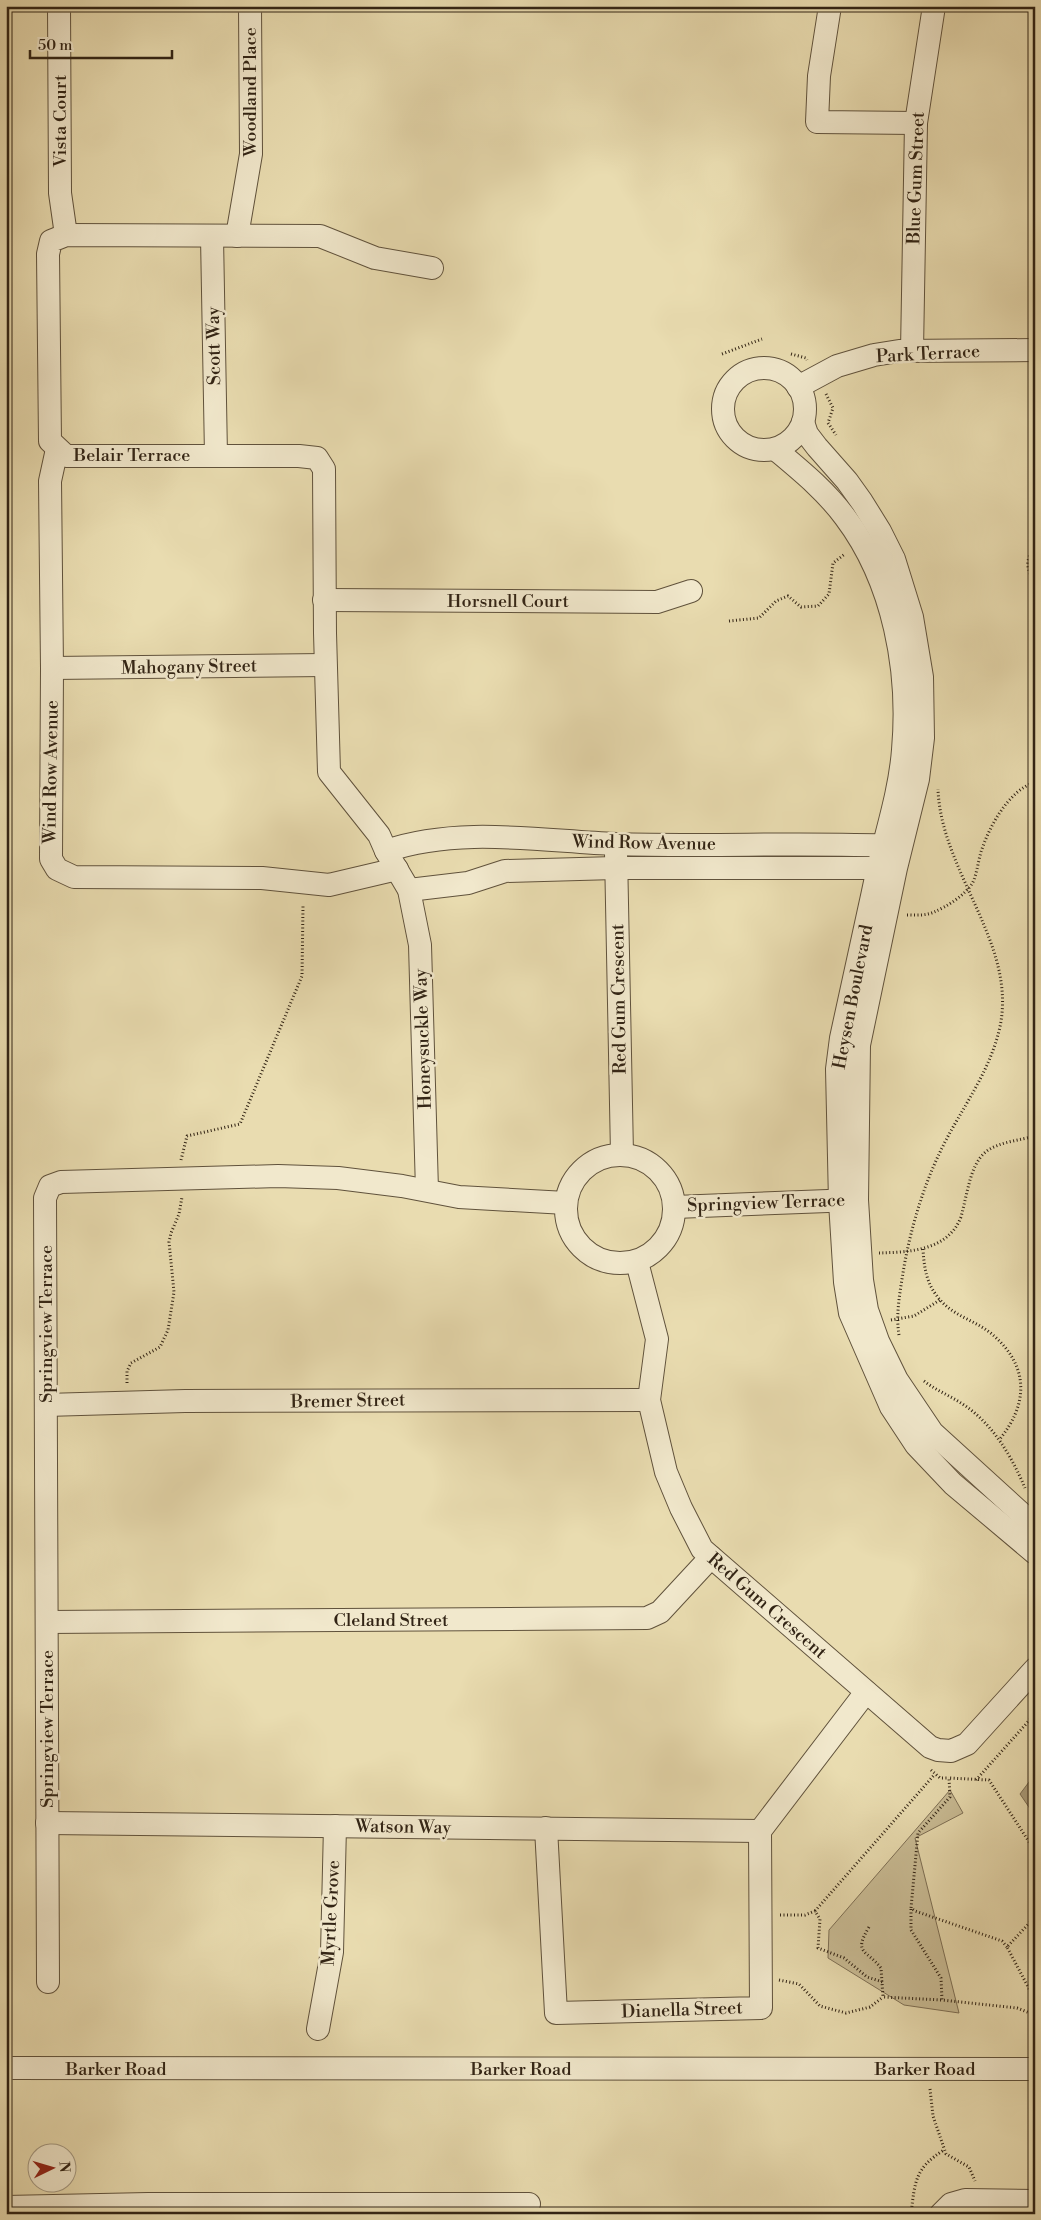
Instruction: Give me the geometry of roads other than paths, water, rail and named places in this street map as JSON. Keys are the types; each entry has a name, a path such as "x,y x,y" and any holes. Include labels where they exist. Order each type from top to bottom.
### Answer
{"street":[{"name":"Vista Court","path":"59,6 60,193 66,235"},
{"name":"Woodland Place","path":"237,236 252,154 250,6"},
{"path":"830,6 819,76 817,122 916,123"},
{"name":"Blue Gum Street","path":"912,351 916,123 934,6"},
{"path":"66,235 320,236 375,258 432,268"},
{"name":"Belair Terrace","path":"66,235 52,242 48,254 50,441 57,449 66,456 216,455 317,458 324,469 325,665 329,772 379,835 409,890"},
{"name":"Scott Way","path":"212,236 216,455"},
{"name":"Park Terrace","path":"808,382 837,366 874,355 912,351 1035,350"},
{"path":"763,368 777,370 789,377 808,382 803,422 796,434 787,443 775,449 761,450 748,447 736,439 728,428 723,415 724,401 728,388 737,378 750,370 763,368"},
{"name":"Heysen Boulevard","path":"803,422 807,434 847,481 880,531 903,583 912,617 922,677 923,738 918,779 893,846 887,868 859,1045 848,1201 845,1282 850,1313 891,1407 916,1445 953,1484 1035,1553"},
{"name":"Wind Row Avenue","path":"57,449 50,480 52,668 50,860 57,869 74,877 262,878 329,885 391,860 400,846 460,838 531,838 616,844 893,846"},
{"name":"Heysen Boulevard","path":"775,449 811,478 845,516 872,563 893,622 903,674 904,731 893,846"},
{"name":"Horsnell Court","path":"324,600 656,602 691,591"},
{"name":"Mahogany Street","path":"52,668 325,665"},
{"name":"Red Gum Crescent","path":"616,844 622,1154"},
{"name":"Wind Row Avenue","path":"409,890 468,883 505,871 615,868 887,868"},
{"name":"Honeysuckle Way","path":"409,890 420,945 427,1190"},
{"path":"622,1154 638,1157 653,1165 664,1176 672,1190 675,1207 673,1224 665,1241 653,1254 636,1262 619,1264 601,1261 586,1251 574,1238 567,1221 566,1203 570,1187 585,1168 606,1156 622,1154"},
{"name":"Springview Terrace","path":"48,1982 45,1198 50,1186 61,1182 278,1176 371,1181 459,1197 566,1203"},
{"name":"Heysen Boulevard","path":"848,1201 867,1310 878,1341 897,1380 932,1432 1035,1526"},
{"name":"Springview Terrace","path":"675,1207 848,1201"},
{"name":"Red Gum Crescent","path":"636,1262 657,1339 649,1400 666,1472 680,1508 702,1549 930,1747 938,1750 951,1751 967,1744 1035,1669"},
{"name":"Bremer Street","path":"46,1405 185,1401 649,1400"},
{"name":"Cleland Street","path":"46,1622 647,1618 660,1612 711,1557"},
{"path":"760,1831 866,1692"},
{"name":"Watson Way","path":"47,1823 760,1831"},
{"name":"Myrtle Grove","path":"318,2029 332,1952 334,1826"},
{"name":"Dianella Street","path":"546,1828 556,2013 761,2008 760,1831"},
{"name":"Barker Road","path":"6,2068 1035,2069"},
{"path":"941,2214 951,2204 965,2200 1035,2201"},
{"path":"6,2207 363,2209 529,2204"}]}
